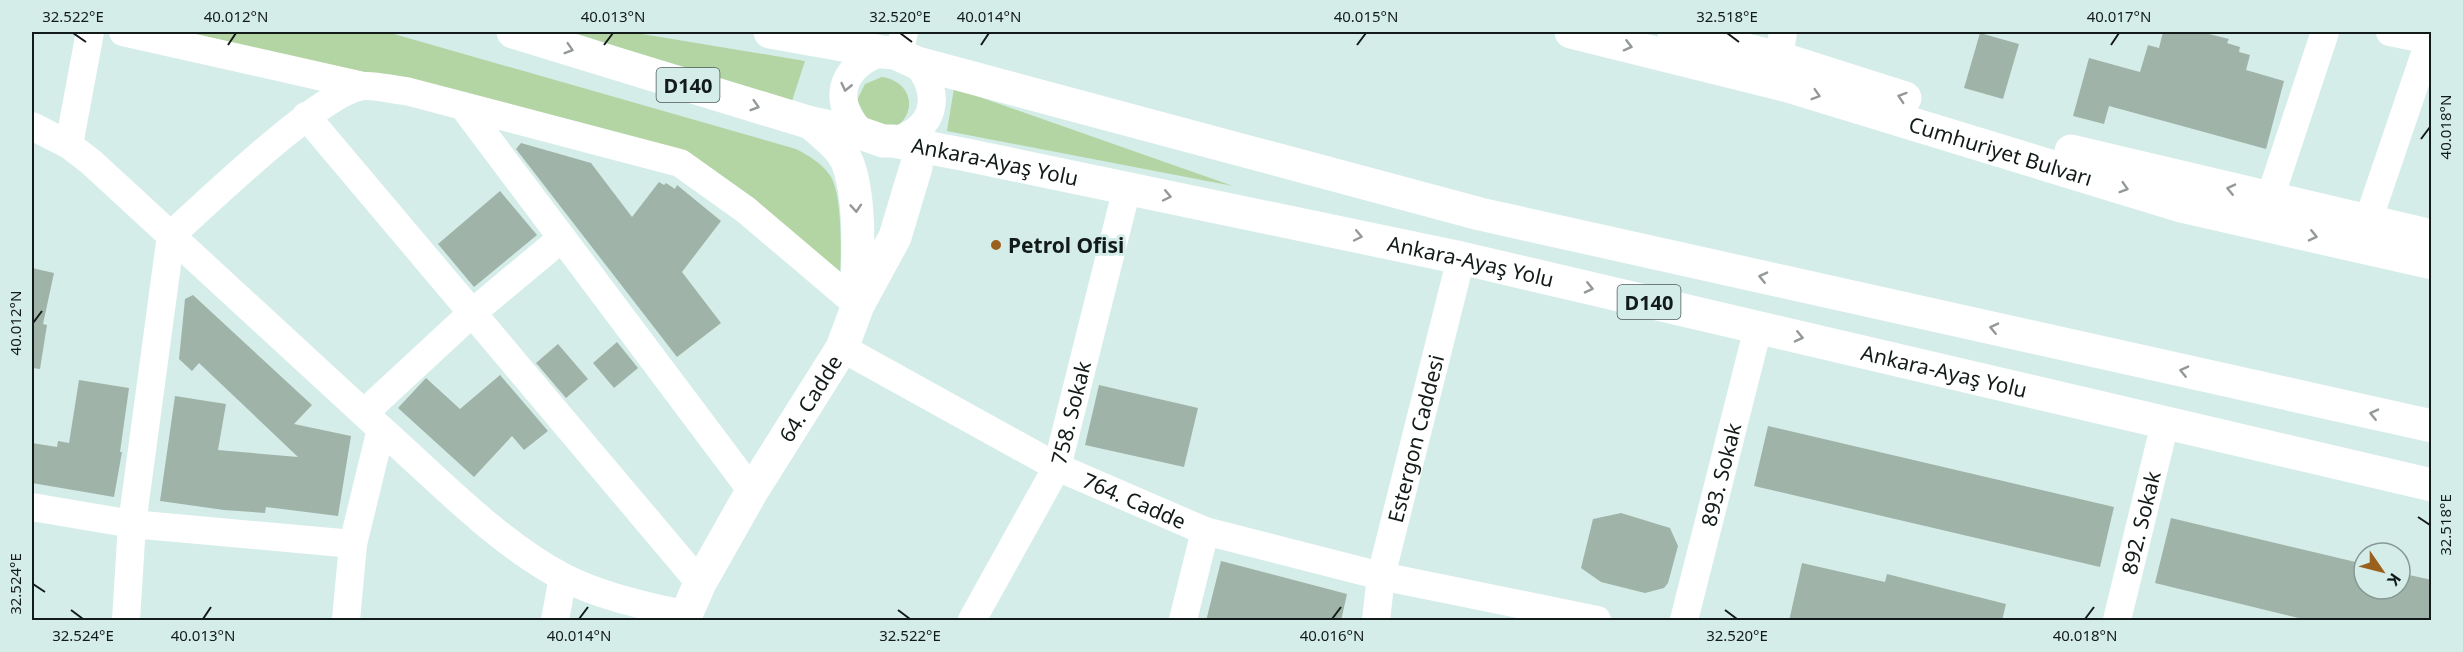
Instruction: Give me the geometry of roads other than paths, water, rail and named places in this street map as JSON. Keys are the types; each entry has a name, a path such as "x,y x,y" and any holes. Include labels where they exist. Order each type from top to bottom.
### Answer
{"main road":[{"name":"Ankara-Ayaş Yolu","path":"513,32 811,123 889,137 1461,258 2432,485"},
{"name":"D140","path":"770,32 901,50 1480,214 2432,426"},
{"name":"Cumhuriyet Bulvarı","path":"1571,32 1777,57 2181,206 2432,263"},
{"name":"Cumhuriyet Bulvarı","path":"1674,32 1777,57 2073,152 2432,236"},
{"path":"811,123 834,144 848,164 856,204 858,305"},
{"name":"64. Cadde","path":"686,618 700,583 752,491 842,348 858,305 895,237 889,137"}],"street":[{"path":"69,146 90,32"},
{"path":"123,32 363,86 406,91 680,163 746,210 858,305"},
{"path":"2270,198 2325,32"},
{"path":"2367,221 2430,37 2390,32"},
{"path":"848,164 889,137 932,102 932,88 926,74 901,50 868,57 855,66 847,80 844,94 845,110 889,137"},
{"path":"126,621 132,524 171,235 306,116 363,86"},
{"path":"463,106 752,491"},
{"path":"306,116 700,583"},
{"path":"32,126 69,146 91,162 373,421 515,547 563,577 620,600 686,618"},
{"name":"758. Sokak","path":"972,621 1057,467 1127,188"},
{"path":"346,621 353,544 373,421 472,313 562,238"},
{"name":"Estergon Caddesi","path":"1376,621 1382,576 1461,258"},
{"name":"893. Sokak","path":"1684,621 1758,328"},
{"name":"764. Cadde","path":"842,348 1057,467 1205,531 1382,576 1597,621"},
{"name":"892. Sokak","path":"2117,621 2165,423"},
{"path":"32,507 132,524 353,544"},
{"path":"1183,621 1205,531"},
{"path":"555,621 563,577"}],"place":[{"name":"Petrol Ofisi","path":"996,245"}]}
